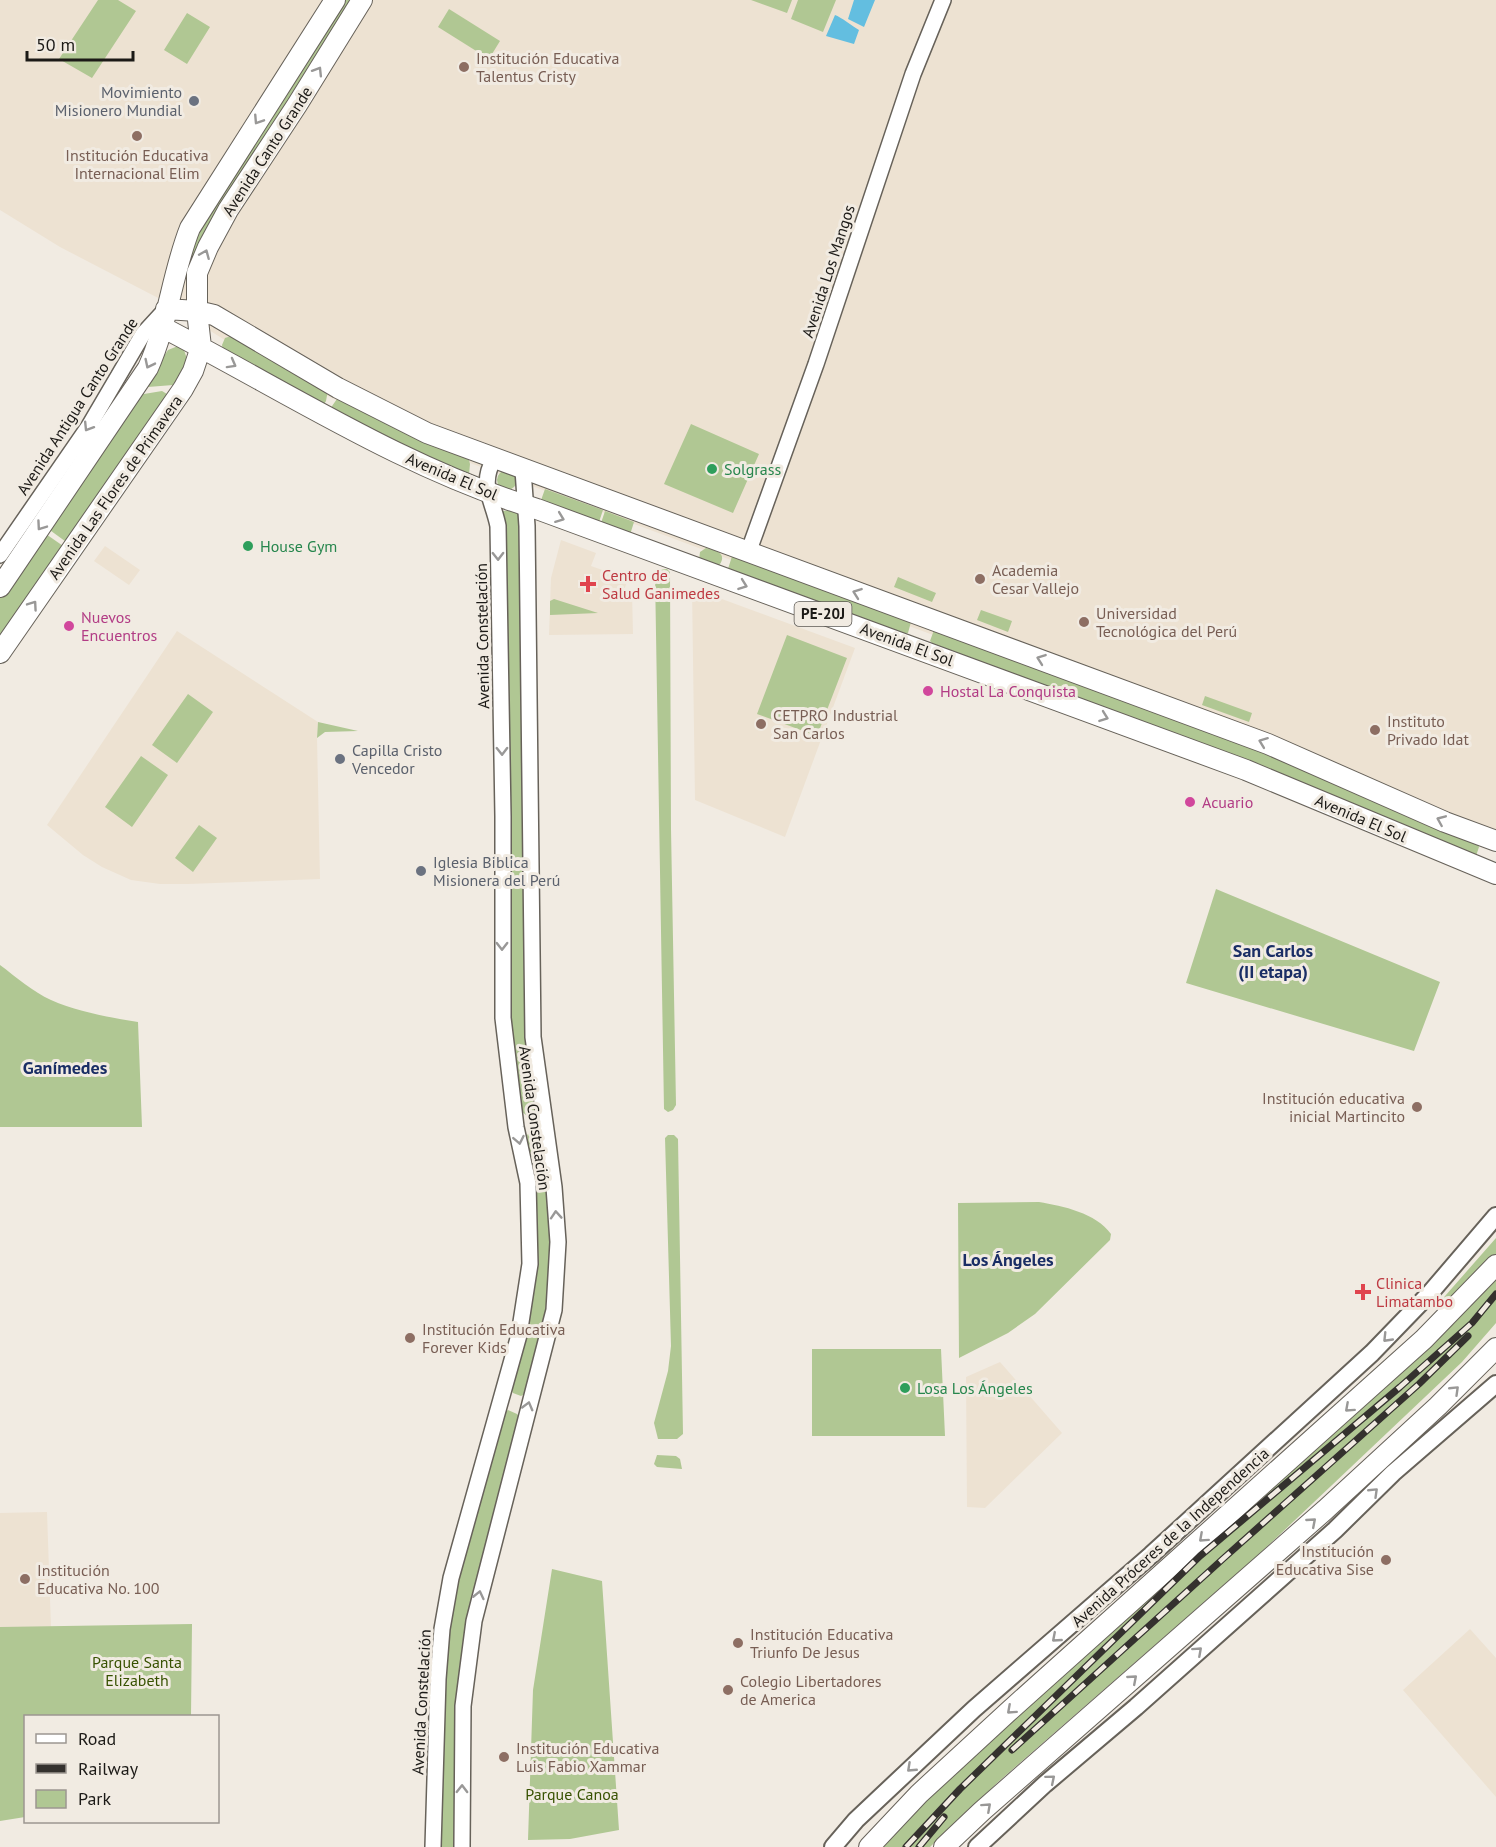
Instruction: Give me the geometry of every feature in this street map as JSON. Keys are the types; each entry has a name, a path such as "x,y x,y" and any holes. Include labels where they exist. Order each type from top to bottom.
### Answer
{"main road":[{"name":"Avenida Canto Grande","path":"164,318 179,255 190,228 335,0"},
{"name":"Avenida Canto Grande","path":"197,311 197,273 208,247 228,210 362,0"},
{"name":"Avenida El Sol","path":"164,318 197,311 214,315 338,388 427,433 1268,744 1445,822 1496,841"},
{"name":"Avenida Las Flores de Primavera","path":"0,653 183,389 193,371 201,347 197,311"},
{"name":"Avenida El Sol","path":"164,318 201,347 355,432 488,492 1246,770 1496,873"},
{"path":"0,587 134,391 158,347 164,318"},
{"name":"Avenida Próceres de la Independencia","path":"833,1847 856,1820 974,1709 1169,1540 1372,1353 1431,1292 1496,1216"},
{"name":"Avenida Próceres de la Independencia","path":"870,1847 919,1794 1424,1339 1496,1265"},
{"path":"944,1847 1325,1510 1438,1406 1496,1348"},
{"path":"977,1847 1335,1530 1393,1473 1496,1384"}],"street":[{"name":"Avenida Los Mangos","path":"748,553 816,364 913,74 943,0"},
{"name":"Avenida Antigua Canto Grande","path":"0,555 89,426 142,334 164,318"},
{"name":"Avenida Constelación","path":"433,1847 438,1679 442,1629 451,1578 519,1335 530,1264 528,1183 516,1127 503,1018 503,816 498,526 486,480 494,459"},
{"name":"Avenida Constelación","path":"462,1847 463,1706 474,1621 554,1310 558,1278 554,1187 533,1037 526,505 523,470"}],"shaded area":[{"path":"0,0 1496,0 1496,852 1116,703 454,457 264,365 162,300 60,247 0,210"},
{"name":"Centro de Salud Ganimedes","path":"561,540 596,553 591,566 628,579 624,590 632,592 633,634 549,635 551,578"},
{"path":"105,546 140,570 129,585 94,561"},
{"name":"CETPRO Industrial San Carlos","path":"692,588 855,648 785,837 695,800"},
{"path":"177,631 318,722 320,879 188,884 160,884 131,880 102,867 83,855 47,825"},
{"path":"1000,1362 1062,1433 985,1508 967,1507 966,1377"},
{"name":"Institución Educativa No. 100","path":"47,1512 51,1627 0,1627 0,1513"},
{"path":"1470,1629 1496,1658 1496,1797 1403,1690"}],"green space":[{"path":"98,0 118,0 136,11 92,78 59,59"},
{"path":"342,0 355,0 187,272 183,270 188,245"},
{"path":"751,0 792,0 787,13"},
{"path":"798,0 836,0 823,32 791,19"},
{"path":"449,9 500,41 489,59 438,27"},
{"path":"187,13 210,27 187,64 164,50"},
{"path":"231,336 328,390 323,406 223,351 222,345 225,338"},
{"path":"178,346 184,350 188,362 173,385 148,387 144,385 168,350"},
{"path":"162,391 169,398 69,544 47,528 138,395"},
{"path":"339,396 468,456 469,475 330,409"},
{"name":"Solgrass","path":"691,424 759,454 733,513 664,484"},
{"path":"507,470 514,473 517,480 514,487 507,490 500,487 497,480 500,473"},
{"path":"545,489 603,510 598,525 540,503"},
{"path":"514,510 520,513 538,1110 535,1114 526,1115 521,1111 511,1034 499,517 503,511"},
{"path":"605,511 634,522 629,538 600,526"},
{"path":"43,532 66,548 0,641 0,594"},
{"path":"706,548 722,556 717,568 699,560 700,552"},
{"path":"733,553 911,622 908,633 900,635 728,569"},
{"path":"667,569 670,572 671,829 676,1105 668,1112 664,1109 655,574"},
{"path":"898,577 936,593 932,602 894,587"},
{"path":"554,599 598,613 550,615 550,601"},
{"path":"981,610 1012,621 1008,632 977,620"},
{"path":"934,630 1290,760 1476,840 1479,847 1476,856 936,647 930,641"},
{"path":"787,635 847,658 817,736 757,714"},
{"path":"188,694 213,712 177,763 152,745"},
{"path":"1205,696 1252,713 1249,722 1202,705"},
{"path":"318,722 358,731 325,732 317,738"},
{"path":"141,756 168,775 132,827 105,807"},
{"path":"199,825 217,838 193,872 175,858"},
{"path":"1216,889 1440,982 1414,1051 1186,983"},
{"path":"0,965 31,989 51,1000 82,1011 138,1022 142,1127 0,1127"},
{"path":"530,1132 539,1133 543,1139 553,1242 551,1298 528,1392 521,1396 513,1393 511,1388 527,1330 534,1291 536,1246 527,1135"},
{"path":"668,1135 674,1135 678,1139 683,1434 677,1439 658,1439 654,1423 668,1371 671,1346 665,1138"},
{"path":"1039,1202 1068,1208 1088,1216 1105,1227 1111,1234 1110,1240 1035,1314 1008,1333 959,1358 958,1203"},
{"path":"1496,1238 1496,1255 1445,1313 1438,1304"},
{"path":"1496,1279 1496,1323 1462,1362 1256,1557 998,1782 930,1847 879,1847 957,1770 1272,1489"},
{"path":"812,1349 941,1349 945,1436 812,1436"},
{"path":"508,1410 520,1418 484,1556 457,1847 439,1847 443,1702 449,1629 456,1581 504,1413"},
{"path":"657,1455 676,1456 680,1459 682,1469 657,1467 654,1464"},
{"name":"Parque Canoa","path":"552,1569 602,1581 619,1830 570,1839 528,1840 533,1690"},
{"name":"Parque Santa Elizabeth","path":"192,1624 191,1715 24,1715 24,1817 0,1821 0,1627"}],"water":[{"path":"854,0 875,0 864,27 848,19"},
{"path":"835,15 859,30 854,44 826,36"}],"railway":[{"path":"906,1847 960,1789 1200,1556 1400,1387 1472,1323 1496,1294"},
{"path":"1012,1750 1419,1384 1468,1336"},
{"path":"919,1847 944,1817"}],"place":[{"name":"Institución Educativa Talentus Cristy","path":"464,67"},
{"name":"Movimiento Misionero Mundial","path":"194,101"},
{"name":"Institución Educativa Internacional Elim","path":"137,136"},
{"name":"Solgrass","path":"712,469"},
{"name":"House Gym","path":"248,546"},
{"name":"Academia Cesar Vallejo","path":"980,579"},
{"name":"Centro de Salud Ganimedes","path":"588,584"},
{"name":"Universidad Tecnológica del Perú","path":"1084,622"},
{"name":"Nuevos Encuentros","path":"69,626"},
{"name":"Hostal La Conquista","path":"928,691"},
{"name":"CETPRO Industrial San Carlos","path":"761,724"},
{"name":"Instituto Privado Idat","path":"1375,730"},
{"name":"Capilla Cristo Vencedor","path":"340,759"},
{"name":"Acuario","path":"1190,802"},
{"name":"Iglesia Biblica Misionera del Perú","path":"421,871"},
{"name":"Institución educativa inicial Martincito","path":"1417,1107"},
{"name":"Clinica Limatambo","path":"1363,1292"},
{"name":"Institución Educativa Forever Kids","path":"410,1338"},
{"name":"Losa Los Ángeles","path":"905,1388"},
{"name":"Institución Educativa Sise","path":"1386,1560"},
{"name":"Institución Educativa No. 100","path":"25,1579"},
{"name":"Institución Educativa Triunfo De Jesus","path":"738,1643"},
{"name":"Colegio Libertadores de America","path":"728,1690"},
{"name":"Institución Educativa Luis Fabio Xammar","path":"504,1757"}],"district":[{"name":"San Carlos (II etapa)","path":"1273,961"},
{"name":"Ganímedes","path":"65,1068"},
{"name":"Los Ángeles","path":"1008,1260"}]}
